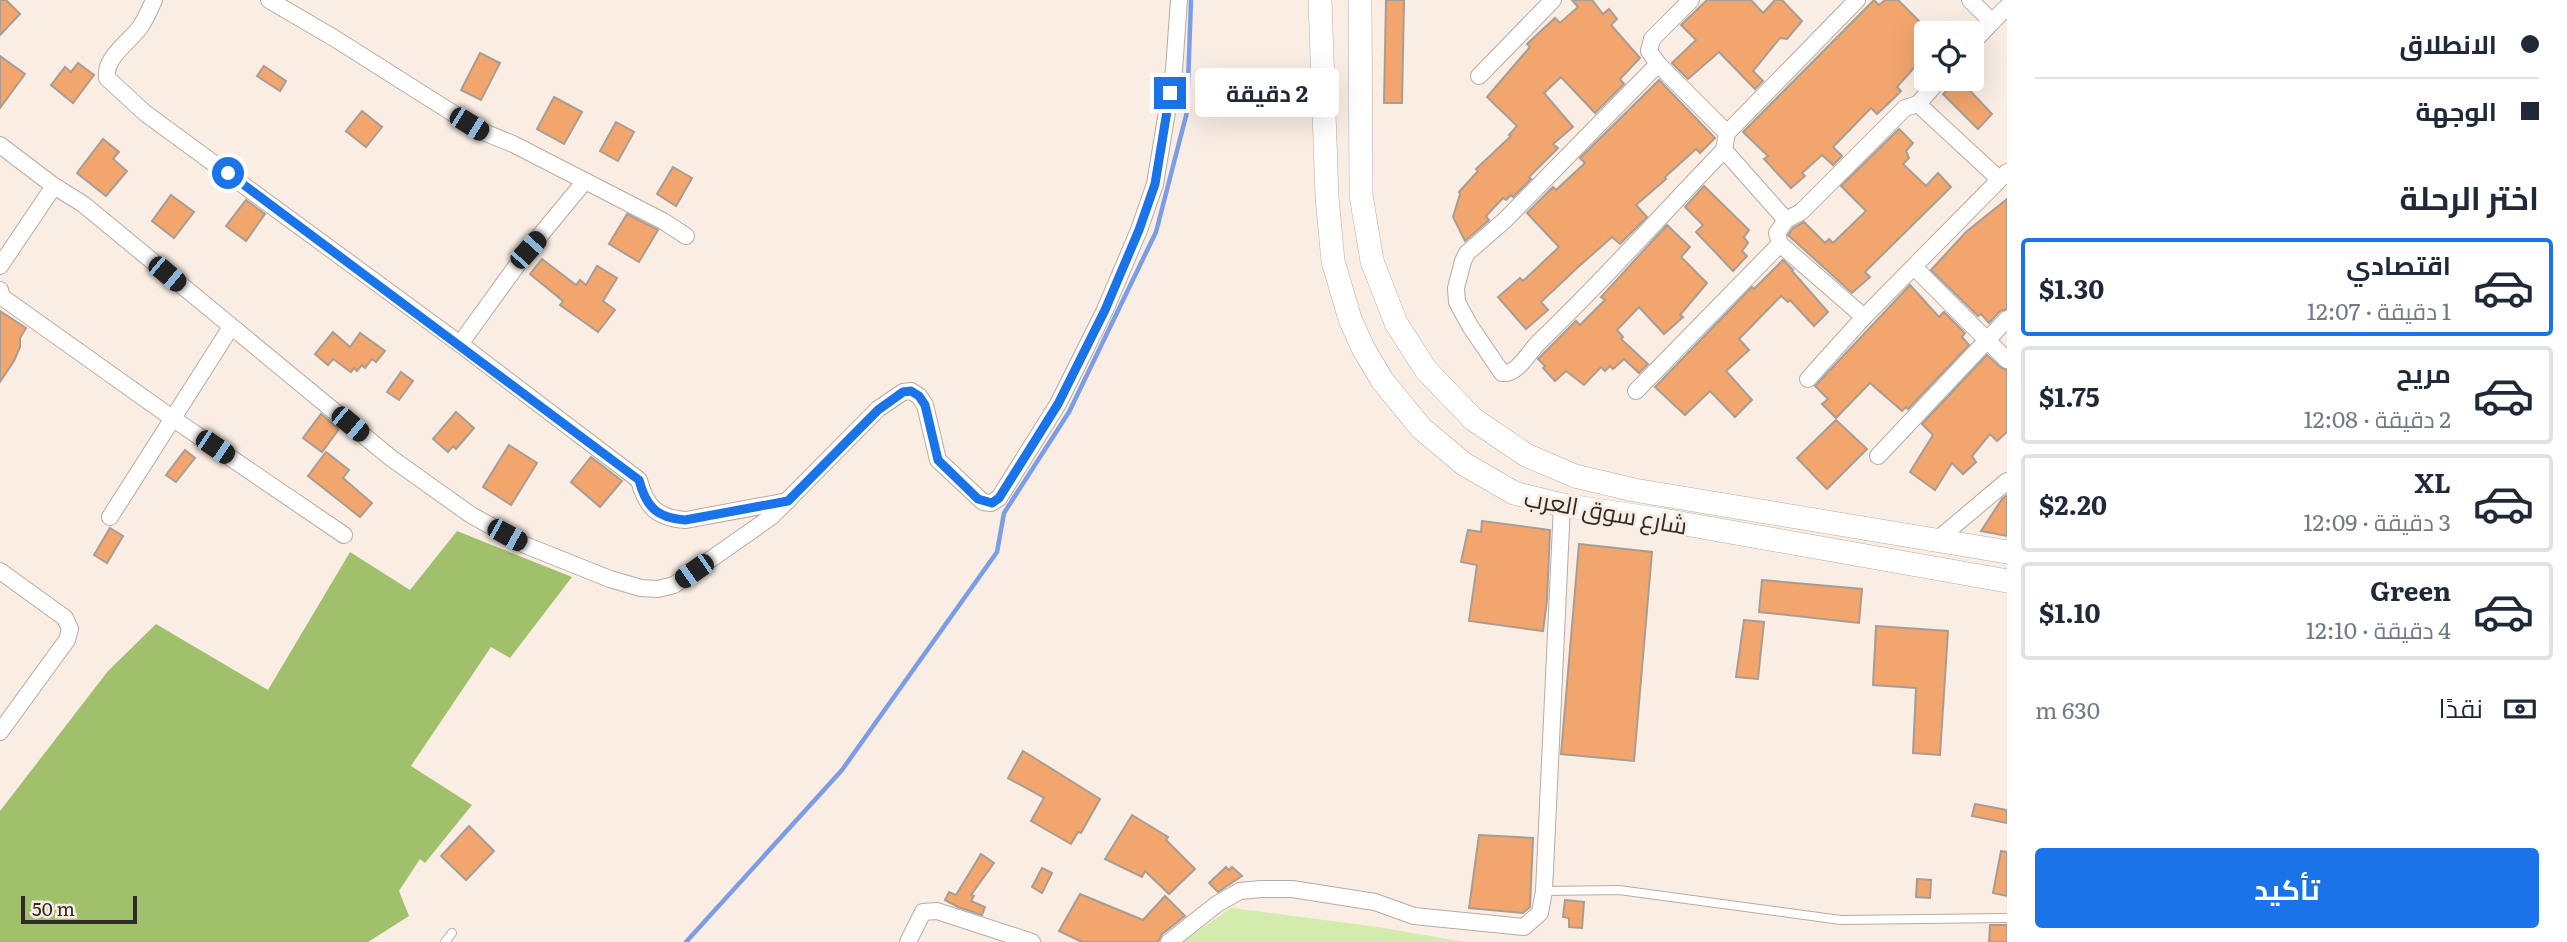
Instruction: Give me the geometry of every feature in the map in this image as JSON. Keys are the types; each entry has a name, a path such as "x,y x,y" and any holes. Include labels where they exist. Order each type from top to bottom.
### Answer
{"main road":[{"name":"شارع سوق العرب","path":"1320,0 1327,197 1333,261 1350,319 1382,380 1422,428 1464,464 1514,493 1562,505 1663,520 2007,581"},
{"path":"1360,0 1361,195 1372,261 1396,323 1409,345 1426,370 1473,419 1526,455 1575,476 1634,490 2007,552"}],"street":[{"path":"154,0 140,28 106,70 107,78 145,113 460,344 639,480 644,499 658,512 672,519 685,520 788,501"},
{"path":"269,0 481,131 585,181 663,221 686,236"},
{"path":"0,145 54,186 83,204 391,458 471,515 525,545 610,579 641,588 658,589 674,584 771,517 878,410 903,392 911,391 919,396 925,405 938,460 983,502 992,503 999,498 1058,404 1105,310 1139,230 1155,184 1174,70 1179,0"},
{"path":"1479,76 1553,0"},
{"path":"1691,0 1652,39 1649,51 1658,64 1727,133"},
{"path":"1658,64 1463,261 1456,288 1457,302 1502,373 1510,374 1515,371 1529,351 1724,150 1727,133 1857,0"},
{"path":"1970,0 1992,22"},
{"path":"1984,30 2007,7"},
{"path":"1864,317 1780,244 1777,233 1786,220 1801,212 1905,108 1918,104 1929,91"},
{"path":"1808,379 1864,317 2003,176 1918,104"},
{"path":"1724,150 1786,220"},
{"path":"460,344 528,250 585,181"},
{"path":"0,266 54,186"},
{"path":"1636,391 1780,244"},
{"path":"1915,268 2007,360"},
{"path":"0,290 2,297 172,418 344,535"},
{"path":"1878,456 2007,318"},
{"path":"110,517 231,327"},
{"path":"1937,540 2007,481"},
{"path":"1169,942 1217,904 1240,891 1292,889 1375,902 1414,916 1524,927 1540,913 1544,891 1562,505"},
{"path":"0,571 65,618 70,629 67,640 5,713 0,732"},
{"path":"908,942 923,912 937,911 1032,942"}],"lane":[{"path":"1544,891 1619,890 1841,920 2007,918"},
{"path":"445,942 452,933"}],"green space":[{"path":"457,531 572,577 510,658 491,647 411,766 472,805 425,863 420,859 399,891 409,916 368,942 0,942 0,811 108,671 156,624 268,690 350,552 410,590"},
{"path":"1231,908 1378,927 1465,942 1182,942"}],"building":[{"path":"0,0 6,0 20,14 0,35"},
{"path":"1386,0 1404,0 1402,103 1384,103"},
{"path":"1572,0 1592,0 1603,14 1609,9 1617,19 1611,25 1640,58 1620,79 1624,84 1595,113 1561,77 1544,93 1573,127 1553,144 1558,148 1529,177 1531,179 1513,197 1511,195 1506,200 1503,198 1486,216 1489,220 1465,241 1453,217 1459,192 1478,171 1476,169 1511,136 1509,135 1517,126 1487,97 1530,47 1527,44 1555,18 1560,23 1578,7"},
{"path":"1707,0 1751,0 1763,13 1775,0 1782,0 1802,21 1787,39 1780,38 1753,71 1763,81 1755,89 1719,52 1688,79 1672,63 1696,40 1681,25"},
{"path":"1874,0 1879,5 1885,0 1898,0 1919,21 1914,21 1914,68 1897,87 1901,91 1877,114 1871,108 1833,147 1842,156 1833,165 1822,155 1802,173 1805,176 1791,188 1764,159 1768,156 1743,132"},
{"path":"480,53 500,63 481,100 461,90"},
{"path":"0,56 25,74 0,108"},
{"path":"78,63 94,75 73,103 51,85 65,67 71,72"},
{"path":"264,66 286,81 280,91 257,76"},
{"path":"1659,80 1715,138 1700,153 1696,149 1636,205 1647,217 1620,244 1612,237 1577,268 1541,302 1548,310 1526,329 1498,297 1520,278 1523,281 1559,247 1527,213 1553,187 1556,190 1585,163 1580,158"},
{"path":"1946,91 1970,91 1992,114 1978,129 1943,94"},
{"path":"554,97 582,112 564,144 537,129"},
{"path":"362,111 382,127 366,147 346,131"},
{"path":"616,122 634,132 618,161 600,151"},
{"path":"1899,129 1913,143 1906,151 1909,158 1903,164 1926,186 1938,173 1951,187 1865,272 1870,277 1852,293 1788,235 1793,228 1804,222 1825,243 1829,239 1833,243 1866,211 1841,186"},
{"path":"103,139 119,152 113,159 127,171 106,196 77,173"},
{"path":"673,167 692,178 676,206 657,194"},
{"path":"1704,186 1749,230 1744,237 1748,243 1742,251 1747,256 1733,271 1696,232 1703,225 1685,207"},
{"path":"171,195 194,212 174,238 152,221"},
{"path":"2007,199 2007,309 2000,311 1989,323 1981,314 1978,316 1931,270 1966,232"},
{"path":"246,200 265,214 246,241 226,226"},
{"path":"627,214 658,230 639,262 609,244"},
{"path":"1667,225 1690,247 1681,257 1707,283 1680,315 1683,317 1664,334 1639,307 1617,330 1623,337 1621,339 1648,364 1639,373 1624,359 1613,369 1610,366 1605,371 1601,367 1584,385 1566,371 1555,381 1538,359 1576,321 1580,325 1605,300 1601,297"},
{"path":"542,259 576,285 580,280 586,285 597,266 617,278 603,301 615,310 598,332 560,305 563,301 530,274"},
{"path":"1783,260 1828,312 1814,326 1790,300 1788,302 1781,296 1739,339 1749,350 1726,371 1752,400 1735,417 1710,391 1685,415 1655,387 1752,287 1754,289"},
{"path":"1910,285 1939,317 1944,312 1965,333 1962,337 1969,345 1908,409 1906,407 1902,411 1870,383 1836,418 1822,404 1828,399 1815,386"},
{"path":"0,311 26,328 20,338 20,347 14,361 0,382"},
{"path":"333,332 350,347 360,333 385,351 376,362 372,359 365,368 362,365 357,371 354,368 351,372 333,359 328,365 315,354"},
{"path":"1987,355 2007,370 2007,432 1997,441 1990,434 1972,456 1976,462 1963,474 1952,463 1935,490 1910,472 1933,435 1922,424"},
{"path":"401,372 413,381 399,400 387,392"},
{"path":"456,412 474,428 456,449 453,446 448,452 433,439"},
{"path":"321,414 339,429 322,452 303,438"},
{"path":"1836,420 1867,449 1827,489 1797,458"},
{"path":"509,445 537,463 511,505 483,487"},
{"path":"185,450 195,458 176,482 166,475"},
{"path":"326,452 349,470 343,478 372,503 360,517 308,476"},
{"path":"591,457 622,481 600,507 571,482"},
{"path":"2007,495 2007,536 1981,531 2002,499"},
{"path":"1482,521 1550,530 1543,631 1469,621 1477,565 1461,562 1468,530 1481,532"},
{"path":"110,528 123,536 107,563 94,555"},
{"path":"1579,544 1652,552 1634,761 1561,754"},
{"path":"1762,580 1862,589 1859,623 1759,612"},
{"path":"1744,620 1764,622 1758,679 1736,677"},
{"path":"1876,626 1948,631 1940,755 1913,753 1916,688 1873,685"},
{"path":"1023,751 1100,799 1081,833 1078,832 1071,844 1031,821 1044,798 1008,778"},
{"path":"1975,804 2007,810 2007,823 1972,816"},
{"path":"1132,815 1168,837 1166,840 1195,869 1169,894 1145,871 1142,877 1105,859"},
{"path":"469,826 494,851 466,880 441,856"},
{"path":"1479,835 1533,838 1530,907 1523,913 1469,908"},
{"path":"2001,851 2007,852 2007,896 1993,893"},
{"path":"981,854 994,863 971,895 974,896 971,901 985,907 982,915 945,900 949,892 956,895"},
{"path":"1226,867 1229,870 1232,867 1242,876 1218,892 1209,883"},
{"path":"1042,868 1052,873 1042,893 1032,887"},
{"path":"1917,879 1931,880 1930,898 1916,897"},
{"path":"1080,894 1143,920 1165,896 1185,916 1162,934 1158,942 1082,942 1059,931"},
{"path":"1565,900 1584,902 1582,928 1569,927 1569,918 1563,917"},
{"path":"1990,925 2007,925 2007,942 1989,942"}],"waterway":[{"path":"686,942 842,770 997,552 1004,513 1069,412 1156,232 1187,112 1191,0"}],"route":[{"path":"228,173 478,357 639,480 644,499 658,512 672,519 685,520 788,501 878,410 903,392 911,391 919,396 925,405 938,460 978,499 992,503 999,498 1058,404 1105,310 1155,184 1170,93"}]}
